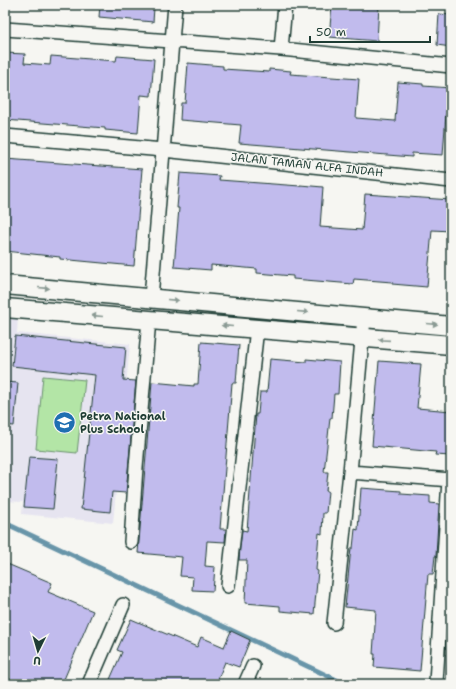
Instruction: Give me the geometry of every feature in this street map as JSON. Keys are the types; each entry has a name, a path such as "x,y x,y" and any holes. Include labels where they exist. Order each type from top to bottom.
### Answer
{"street":[{"path":"151,298 175,5"},
{"path":"281,49 285,5"},
{"path":"5,29 281,49 451,66"},
{"name":"JALAN TAMAN ALFA INDAH","path":"5,136 163,150 451,181"},
{"path":"5,284 451,326"},
{"path":"5,308 451,345"},
{"path":"334,623 364,318"},
{"path":"131,542 149,320"},
{"path":"228,586 257,328"},
{"path":"350,472 450,480 436,682"},
{"path":"89,684 123,605"},
{"path":"245,684 253,666"}],"shaded area":[{"name":"Petra National Plus School","path":"5,317 18,318 17,333 130,344 113,523 22,514 23,502 5,501"}],"green space":[{"path":"43,376 85,380 77,453 36,449"}],"building":[{"path":"100,5 153,5 153,22 99,17"},
{"path":"332,5 379,5 377,41 329,37"},
{"path":"439,14 451,15 451,47 437,45"},
{"path":"5,53 25,54 24,63 50,65 51,56 116,61 117,56 154,59 151,96 141,95 138,133 105,130 105,128 5,120"},
{"path":"188,63 223,66 223,69 269,72 269,69 291,71 290,74 359,79 356,118 395,121 398,82 451,88 451,114 446,114 443,155 412,153 412,157 239,143 241,125 180,120 181,103 185,103"},
{"path":"5,159 142,169 134,266 60,259 60,257 5,251"},
{"path":"180,173 220,176 219,180 323,187 320,227 362,230 365,194 451,200 451,231 432,230 427,287 354,279 353,284 293,279 293,276 257,273 257,269 211,265 211,270 174,267 179,208 177,208"},
{"path":"15,336 126,347 123,380 136,381 126,493 112,492 110,512 81,509 95,375 12,366"},
{"path":"201,342 239,345 236,383 232,383 220,529 226,529 225,542 207,541 205,566 215,567 213,591 192,590 193,577 180,576 182,557 138,553 152,382 194,386 194,384 198,384"},
{"path":"270,359 306,362 306,359 340,362 338,394 334,394 324,472 328,472 326,491 328,491 326,513 323,513 322,534 319,533 316,570 318,571 314,614 280,611 280,606 245,603 247,560 239,560 240,547 242,530 247,531 256,414 258,414 260,392 267,392"},
{"path":"379,361 421,364 417,408 451,411 451,456 435,455 436,452 372,446"},
{"path":"5,382 18,383 14,426 5,425"},
{"path":"29,457 58,459 53,509 24,507"},
{"path":"361,488 401,491 401,494 430,496 430,503 439,504 436,556 433,574 428,574 420,671 374,667 375,654 373,654 376,610 345,607 351,548 353,548 355,529 358,530"},
{"path":"5,563 52,583 48,592 93,611 62,684 5,684"},
{"path":"131,619 197,647 201,637 224,647 231,631 250,640 239,667 225,662 216,684 108,684 122,652 117,650"}],"waterway":[{"path":"5,523 345,684"}],"place":[{"name":"Petra National Plus School","path":"64,422"}]}
